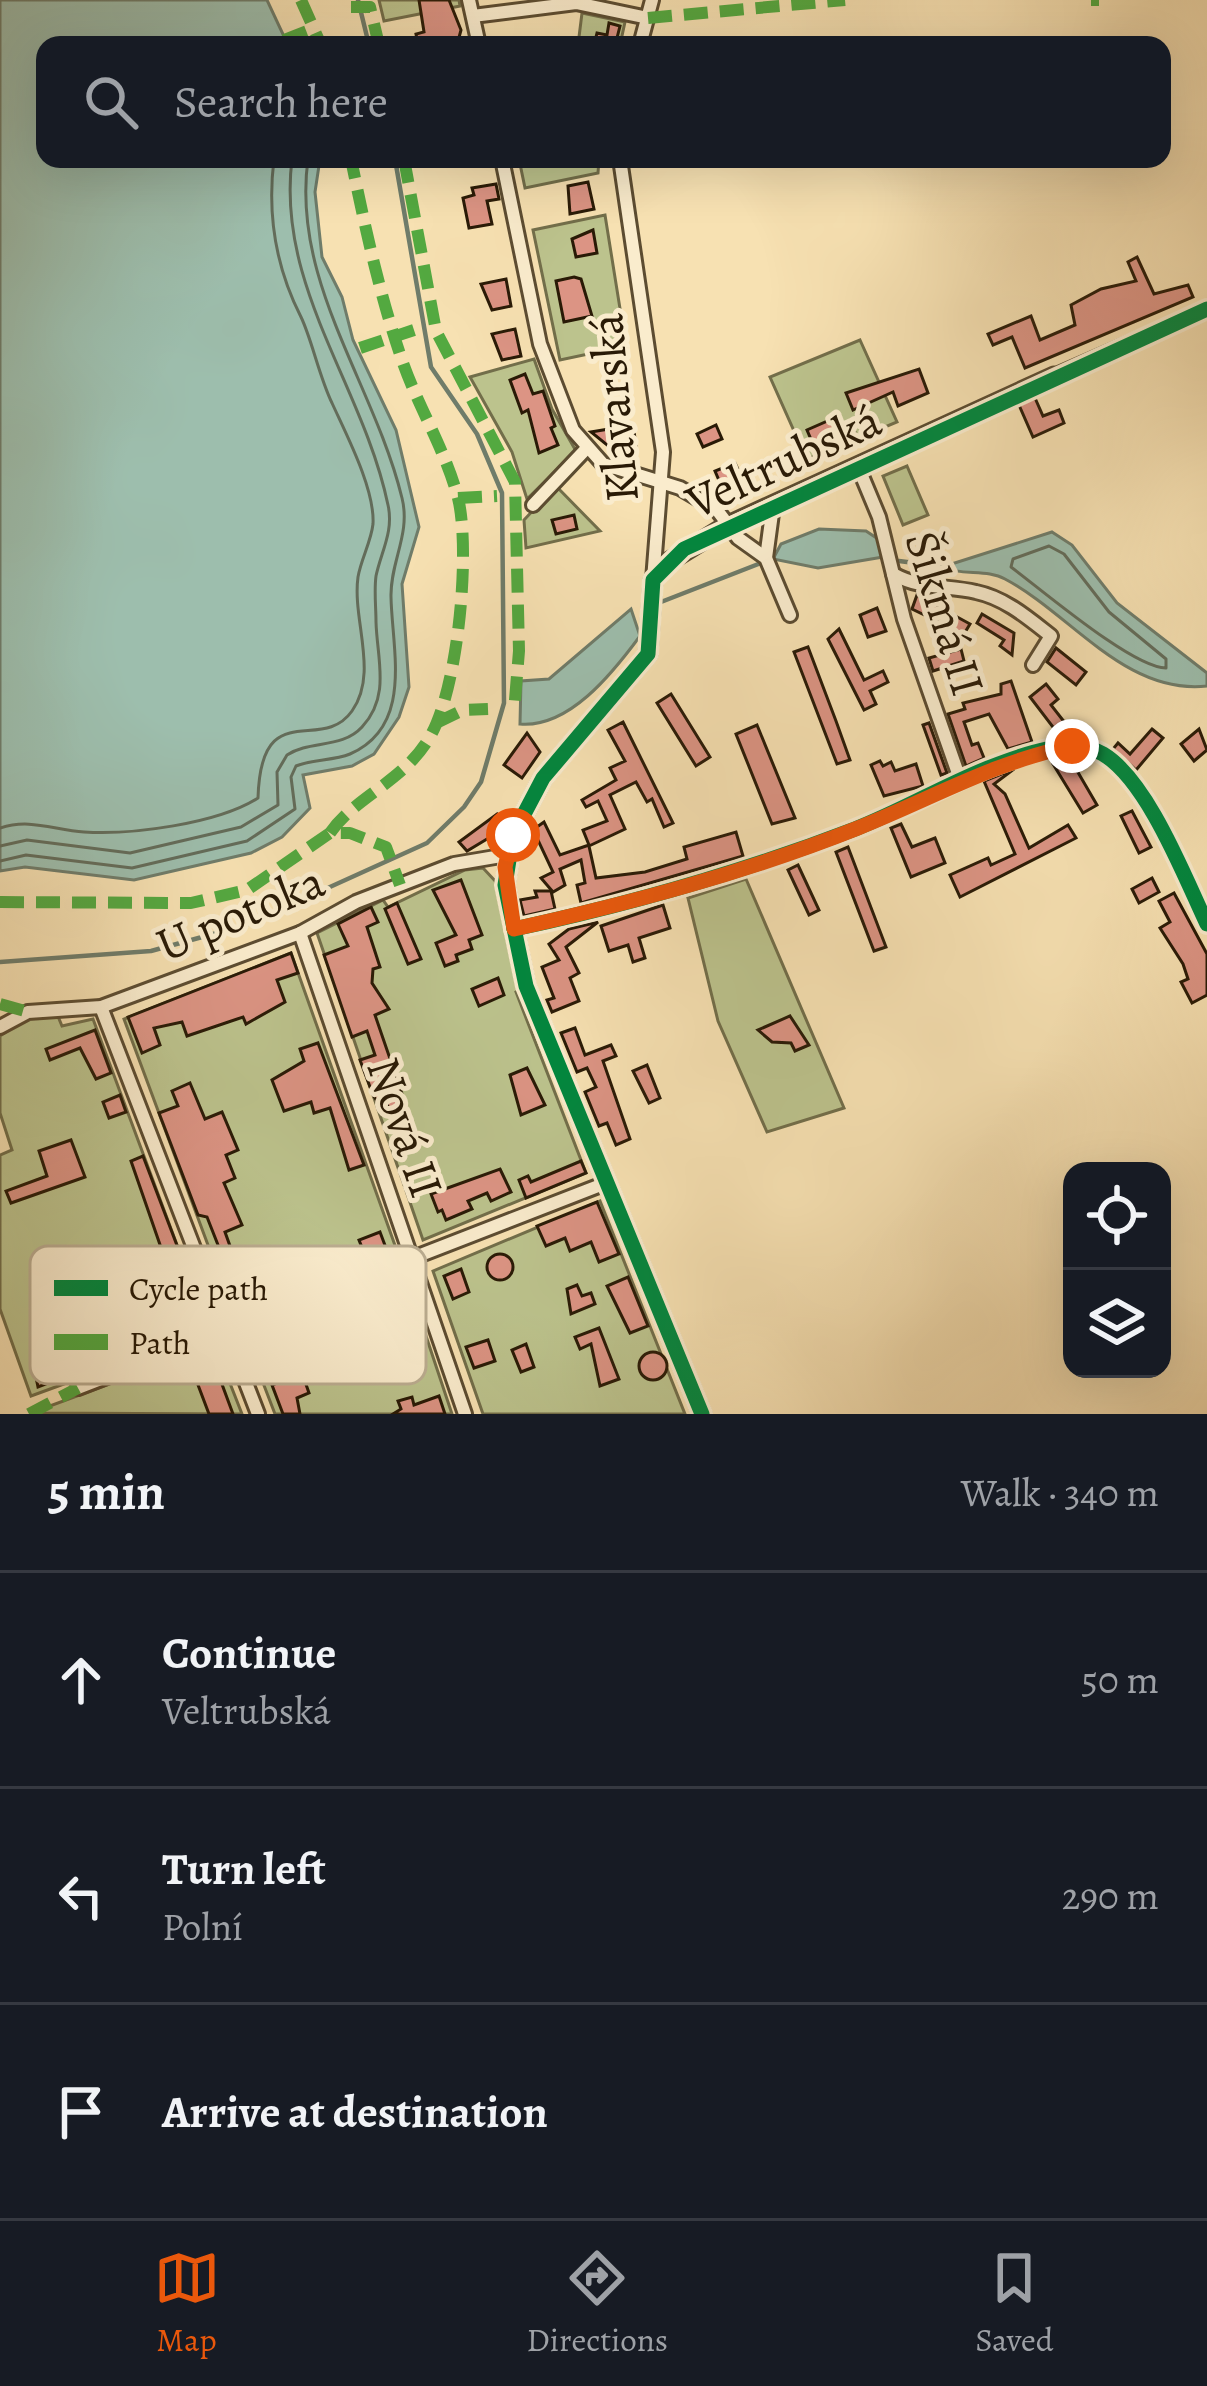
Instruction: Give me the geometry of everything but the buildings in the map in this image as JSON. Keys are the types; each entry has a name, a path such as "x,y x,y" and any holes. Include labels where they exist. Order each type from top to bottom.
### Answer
{"street":[{"path":"470,0 477,36"},
{"path":"643,36 652,0"},
{"path":"473,16 576,3 648,18"},
{"path":"504,168 550,381 586,449 603,464 663,484 717,510 726,526 766,558 790,615"},
{"name":"Klavarská","path":"621,168 660,422 663,484 653,580"},
{"name":"Veltrubská","path":"702,1414 526,986 505,885 507,855 543,778 648,654 653,580 685,549 726,526 1204,310"},
{"path":"533,505 586,449"},
{"name":"Šikmá II","path":"859,469 879,517 960,779"},
{"path":"766,558 773,506"},
{"path":"893,574 914,586 977,592 1014,608 1051,636 1034,665"},
{"path":"514,929 741,872 862,826 1005,761 1072,746 1102,753 1151,815 1207,924"},
{"name":"U potoka","path":"0,1027 28,1012 100,1007 300,933 316,921 400,884 454,864 507,855"},
{"name":"Nová II","path":"300,933 408,1246"},
{"path":"100,1007 193,1246"},
{"path":"426,1255 606,1183"},
{"name":"Nová II","path":"426,1298 465,1414"},
{"path":"78,1388 88,1384"},
{"path":"246,1384 258,1414"}],"green space":[{"path":"379,0 459,0 460,6 384,21"},
{"path":"582,13 625,22 622,36 579,36"},
{"path":"521,168 598,168 598,173 525,188"},
{"path":"605,215 626,346 560,360 533,230"},
{"path":"860,340 897,422 859,438 855,432 807,460 770,377"},
{"path":"534,359 552,409 576,451 527,499 512,452 470,377"},
{"path":"907,466 928,515 903,525 883,476"},
{"path":"556,486 600,531 526,548 524,520"},
{"path":"483,868 497,883 521,989 516,992 586,1173 423,1240 317,933 383,900 388,907 465,870"},
{"path":"746,879 844,1108 767,1132 718,1021 688,898"},
{"path":"291,953 395,1246 208,1246 124,1019"},
{"path":"57,1014 62,1026 93,1019 177,1246 30,1246 30,1384 64,1384 31,1396 0,1309 0,1155 12,1150 0,1113 0,1036 26,1018"},
{"path":"600,1201 685,1414 483,1414 433,1271"},
{"path":"426,1336 452,1414 275,1414 263,1384 426,1384"},
{"path":"109,1384 230,1384 242,1414 31,1413"}],"water":[{"path":"0,0 267,0 284,36 36,36 36,168 319,168 315,192 322,257 342,297 353,340 396,430 419,527 402,584 409,687 399,717 374,754 352,766 303,775 310,808 282,837 251,853 134,880 25,867 0,871"},
{"path":"819,529 866,531 878,539 883,557 818,568 773,559 781,544"},
{"path":"1052,532 1072,545 1117,603 1207,673 1207,686 1150,678 1100,649 1005,579 942,567"},
{"path":"631,609 640,636 603,682 555,717 520,724 521,681 549,679"}],"waterway":[{"path":"358,0 367,36"},
{"path":"0,962 151,951 246,925 427,843 464,807 481,782 504,703 502,493 477,434 431,367 397,168"},
{"path":"899,561 947,567"},
{"path":"661,602 761,563"}],"marked path":[{"path":"301,0 317,36"},
{"path":"648,18 845,0"},
{"path":"1091,0 1099,0"},
{"path":"351,7 370,7 377,36"},
{"path":"294,36 315,28"},
{"path":"330,833 405,767 428,740 447,690 462,586 458,498 395,338 353,168"},
{"path":"406,168 436,331 515,482 519,651 514,712"},
{"path":"360,348 414,330"},
{"path":"458,498 497,496"},
{"path":"436,723 463,710 488,709"},
{"path":"0,902 191,903 247,890 330,833 350,833 386,847 400,885"},
{"path":"0,1004 28,1012"},
{"path":"29,1414 78,1388"}],"cycle path":[{"path":"702,1414 526,986 505,885 513,835 543,778 648,654 653,580 684,549 1207,309"},
{"path":"514,929 729,873 855,829 1001,763 1045,749 1076,746 1103,754 1135,785 1164,832 1207,924"}],"route":[{"path":"513,835 505,885 514,929 631,904 741,872 862,826 1005,761 1072,746"}]}
